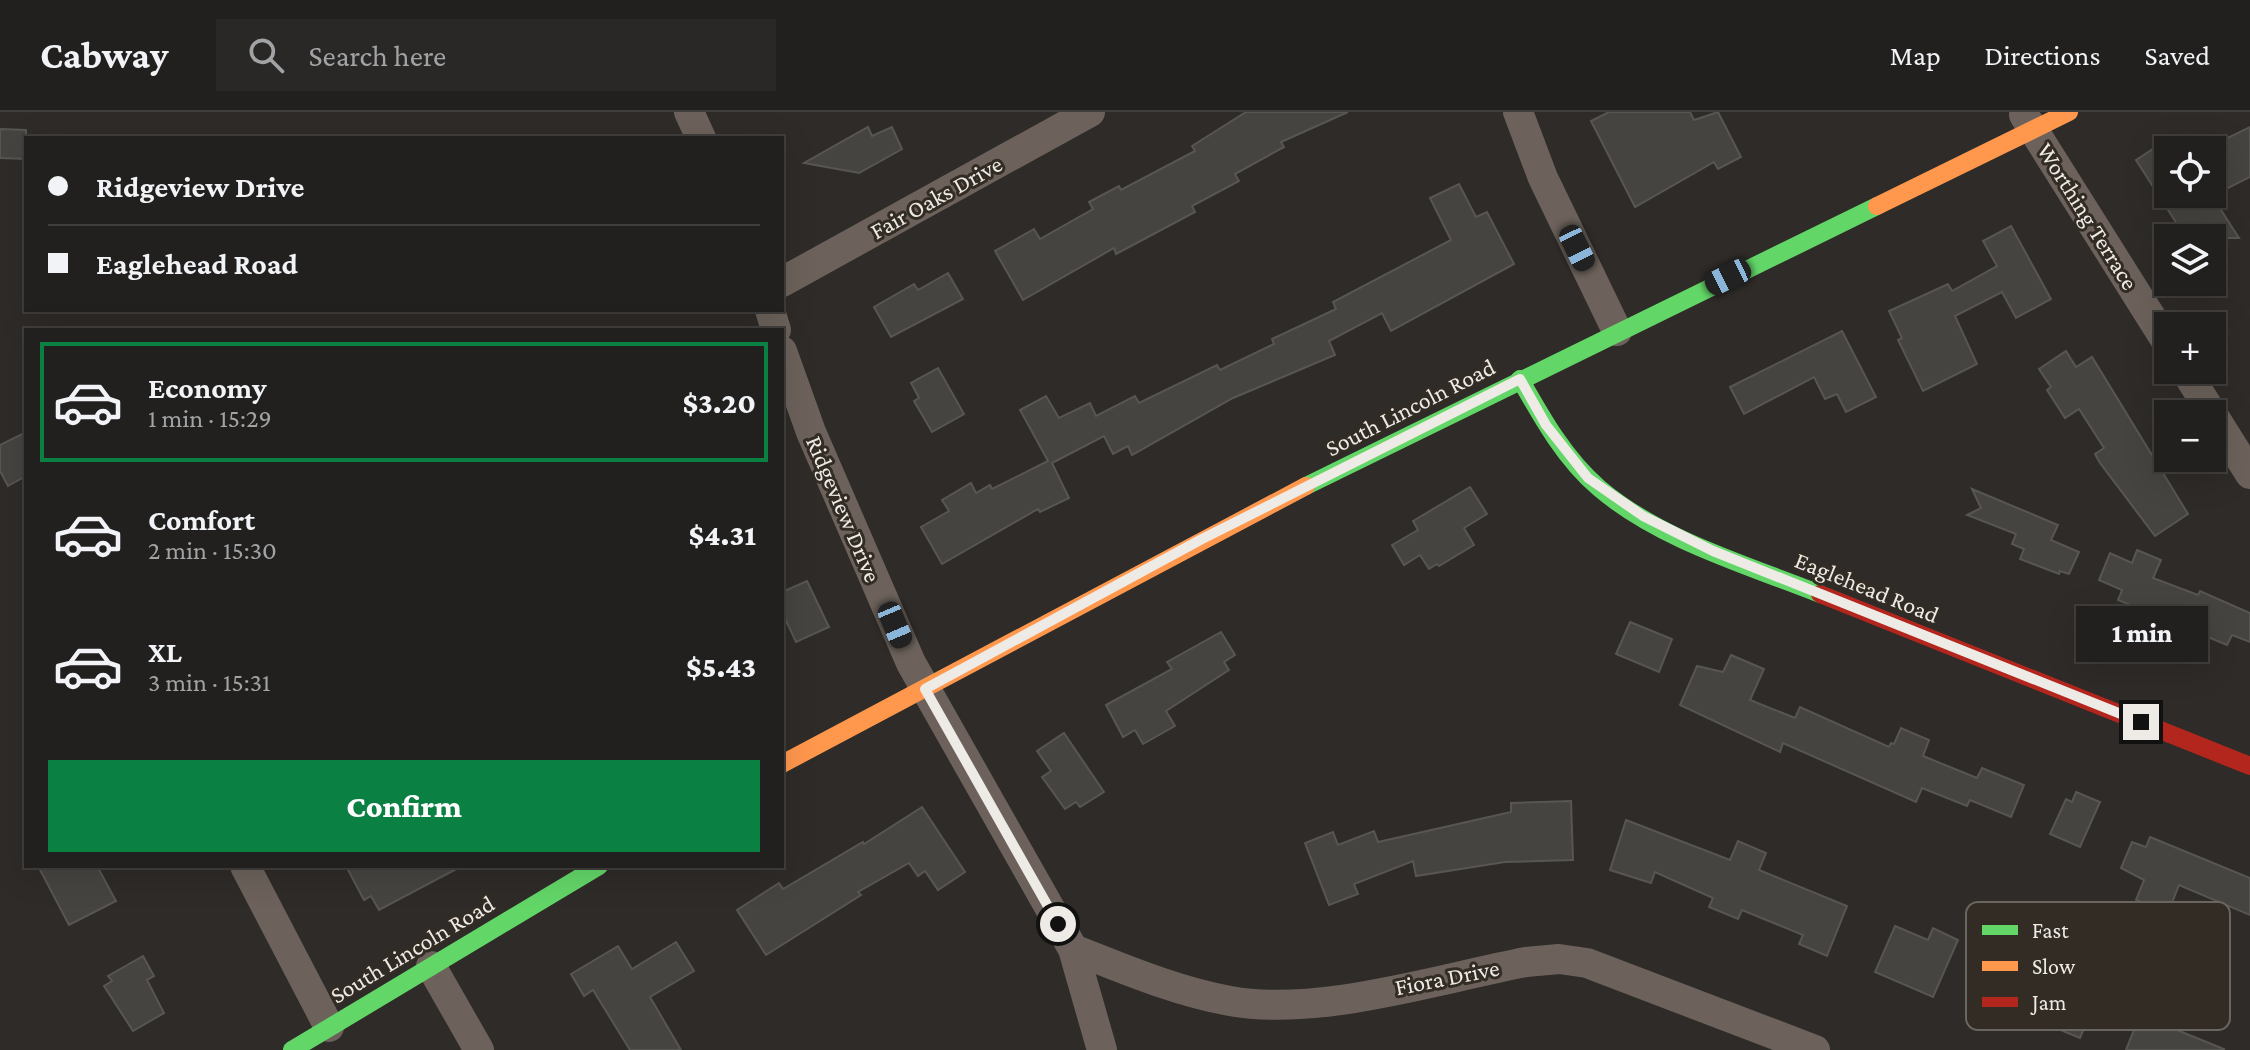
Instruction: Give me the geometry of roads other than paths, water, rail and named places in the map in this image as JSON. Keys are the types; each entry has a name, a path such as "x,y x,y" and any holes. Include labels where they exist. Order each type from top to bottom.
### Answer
{"street":[{"path":"689,112 700,136"},
{"name":"Fair Oaks Drive","path":"784,281 1090,112"},
{"path":"1518,112 1543,178 1617,331"},
{"name":"South Lincoln Road","path":"784,763 1202,539 2028,121 2069,112"},
{"name":"Worthing Terrace","path":"2028,121 2154,322"},
{"name":"Ridgeview Drive","path":"784,357 811,432 925,689 1073,949 1102,1050"},
{"name":"Eaglehead Road","path":"1520,379 1546,425 1588,478 1643,516 1713,551 2250,766"},
{"path":"2194,384 2250,474"},
{"path":"246,868 329,1027"},
{"name":"South Lincoln Road","path":"292,1050 596,868"},
{"name":"Fiora Drive","path":"1073,949 1175,988 1232,1001 1291,1005 1526,962 1559,959 1587,963 1815,1050"},
{"path":"431,966 479,1050"}]}
